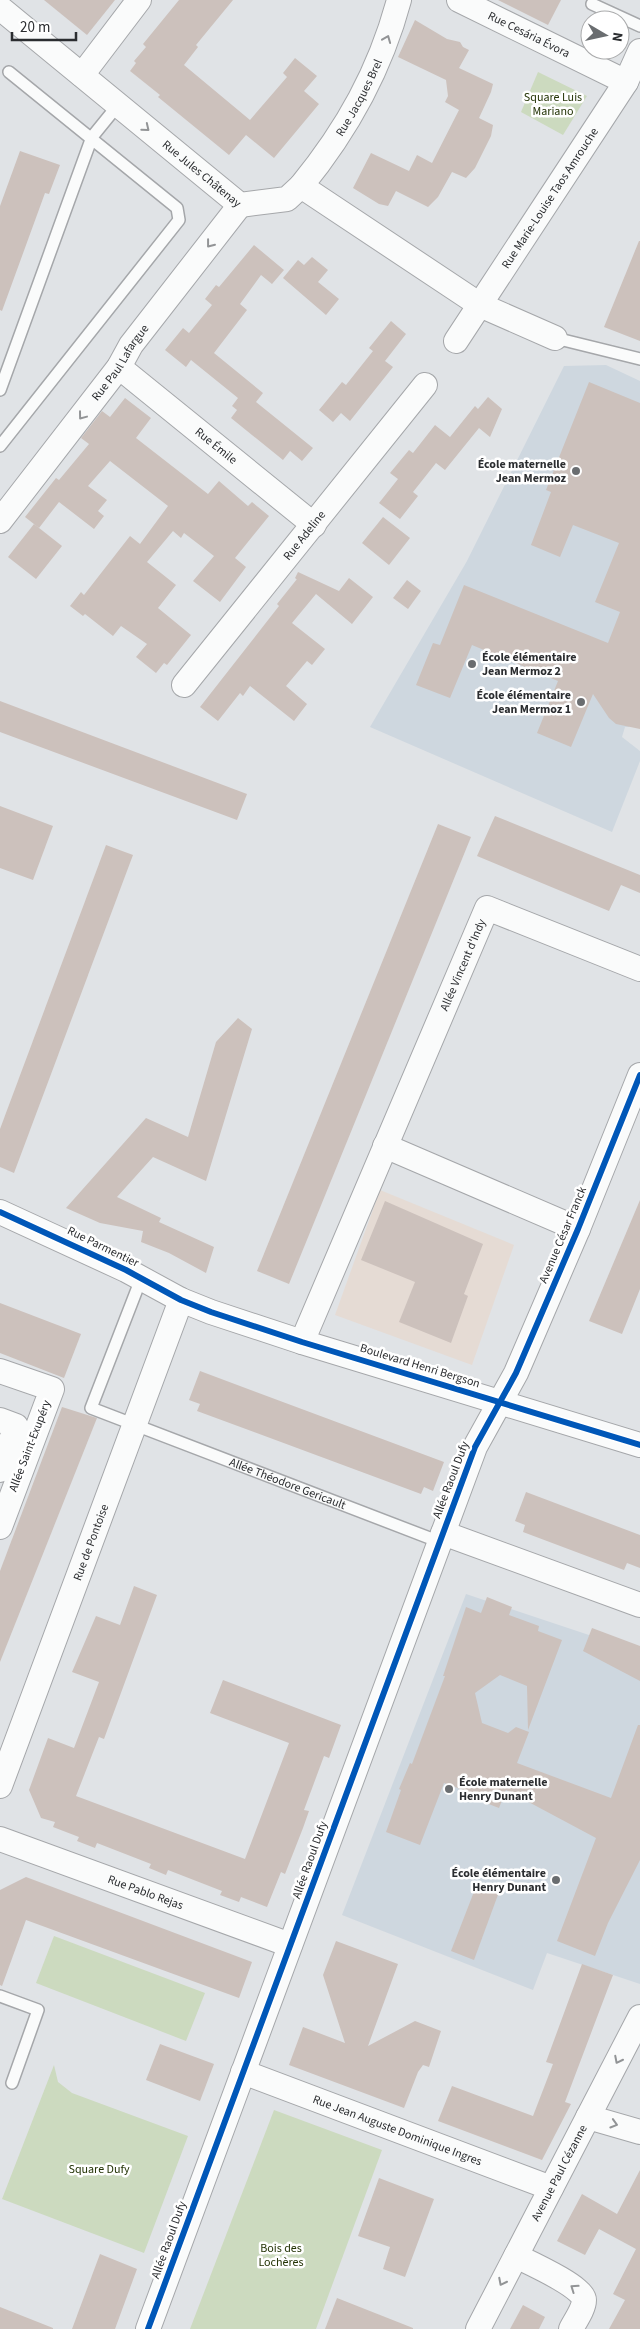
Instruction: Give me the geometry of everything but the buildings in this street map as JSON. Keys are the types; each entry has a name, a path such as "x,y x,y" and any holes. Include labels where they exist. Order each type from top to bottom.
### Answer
{"street":[{"path":"82,75 139,0"},
{"name":"Rue Jacques Brel","path":"301,186 331,150 362,100 392,27 399,0"},
{"name":"Rue Cesária Évora","path":"459,0 626,82"},
{"name":"Rue Jules Châtenay","path":"4,20 82,75 240,206 287,199 301,186"},
{"name":"Rue Marie-Louise Taos Amrouche","path":"456,341 626,82 640,52"},
{"path":"301,186 480,305 555,338"},
{"name":"Rue Paul Lafargue","path":"0,521 119,367 131,345 240,206"},
{"name":"Rue Émile","path":"119,367 314,525"},
{"name":"Rue Adeline","path":"184,685 425,385"},
{"name":"Allée Vincent d'Indy","path":"302,1342 487,908 640,969"},
{"name":"Avenue César Franck","path":"500,1401 516,1373 578,1229 640,1075"},
{"path":"385,1146 578,1229"},
{"name":"Rue Parmentier","path":"0,1212 188,1302"},
{"name":"Boulevard Henri Bergson","path":"188,1302 302,1342 640,1445"},
{"name":"Rue de Pontoise","path":"0,1786 134,1424 188,1302"},
{"name":"Allée Saint-Exupéry","path":"0,1370 52,1389 0,1527"},
{"name":"Allée Raoul Dufy","path":"148,2329 475,1447 500,1401"},
{"name":"Allée Saint-Exupéry","path":"0,1420 16,1426 0,1470"},
{"name":"Allée Théodore Gericault","path":"442,1538 640,1605"},
{"name":"Rue Pablo Rejas","path":"0,1839 290,1946"},
{"name":"Avenue Paul Cézanne","path":"478,2329 640,2017"},
{"name":"Rue Jean Auguste Dominique Ingres","path":"243,2072 551,2188"},
{"path":"588,2116 640,2132"},
{"path":"516,2256 574,2286 584,2296 584,2302 571,2329"}],"lane":[{"path":"592,4 640,26"},
{"path":"0,446 178,220 177,208 92,137 9,72"},
{"path":"0,390 92,137 118,105"},
{"path":"555,338 640,359"},
{"name":"Allée Théodore Gericault","path":"142,1279 91,1408 442,1538"},
{"path":"0,1996 38,2010 12,2083"}],"shaded area":[{"path":"606,365 640,381 640,670 629,727 625,727 622,737 640,751 640,761 612,832 370,727 467,561 564,366"},
{"path":"380,1190 514,1245 472,1365 335,1315"},
{"path":"466,1594 640,1652 640,1984 547,1953 533,1990 342,1915"}],"green space":[{"name":"Square Luis Mariano","path":"538,72 587,96 563,135 521,112"},
{"path":"54,1936 205,1993 186,2041 36,1983"},
{"name":"Square Dufy","path":"54,2065 58,2082 72,2093 188,2136 144,2253 2,2199"},
{"name":"Bois des Lochères","path":"274,2110 382,2150 316,2329 190,2329"}],"cycle path":[{"path":"148,2329 475,1447 516,1373 578,1229 640,1075"},
{"path":"0,1212 126,1270 181,1300 211,1312 302,1342 640,1445"}],"place":[{"name":"École maternelle Jean Mermoz","path":"576,471"},
{"name":"École élémentaire Jean Mermoz 2","path":"472,664"},
{"name":"École élémentaire Jean Mermoz 1","path":"581,702"},
{"name":"École maternelle Henry Dunant","path":"449,1789"},
{"name":"École élémentaire Henry Dunant","path":"556,1880"}]}
